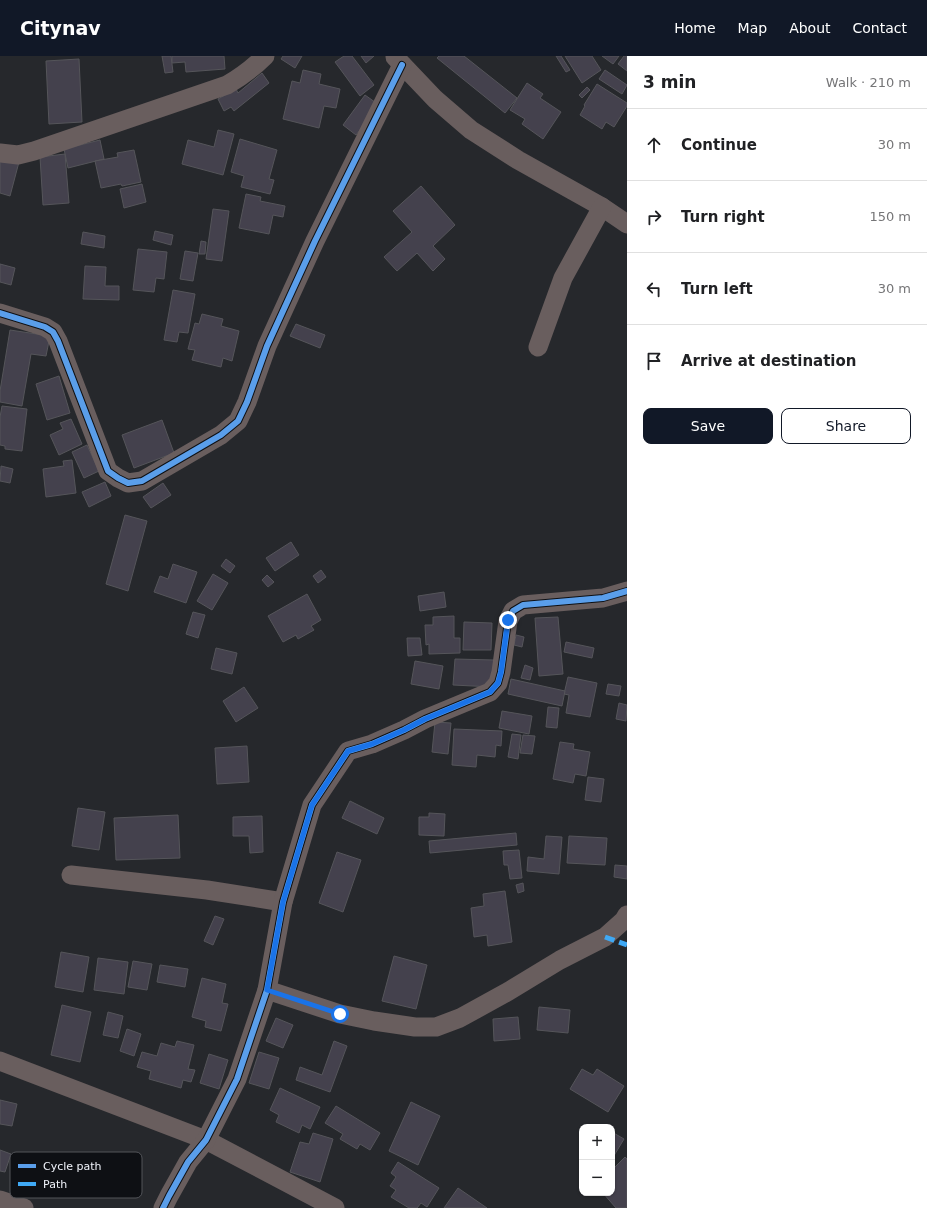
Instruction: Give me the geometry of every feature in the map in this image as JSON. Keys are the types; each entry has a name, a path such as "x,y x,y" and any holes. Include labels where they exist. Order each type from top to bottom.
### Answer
{"street":[{"path":"0,153 18,155 34,151 226,85 240,77 265,56"},
{"path":"0,313 45,327 53,332 58,340 108,471 118,478 128,483 142,481 221,434 238,421 247,402 267,346 398,60 435,99 472,130 518,160 602,207 627,224"},
{"path":"538,347 563,278 602,207"},
{"path":"163,1208 168,1196 188,1162 206,1140 237,1079 267,990 283,902 312,805 348,751 372,744 425,719 490,692 498,683 501,672 508,620 512,611 523,605 603,598 627,591"},
{"path":"70,875 207,890 283,902"},
{"path":"267,990 340,1014 415,1027 436,1027 460,1018 509,991 560,960 605,937 624,920 627,915"},
{"path":"0,1061 206,1140 335,1208"},
{"path":"1,1202 24,1208"}],"building":[{"path":"162,56 171,56 173,72 165,73"},
{"path":"172,56 224,56 225,69 186,72 185,62 172,63"},
{"path":"283,56 302,56 295,68 281,59"},
{"path":"344,56 352,56 374,85 360,96 335,62"},
{"path":"361,56 374,56 366,63"},
{"path":"439,56 464,56 517,98 505,113 437,58"},
{"path":"556,56 561,56 570,70 566,72"},
{"path":"565,56 592,56 601,70 582,83"},
{"path":"602,56 619,56 613,64"},
{"path":"624,56 627,56 627,71 618,64"},
{"path":"79,59 82,122 49,124 46,61"},
{"path":"303,70 321,74 319,84 340,89 336,108 324,106 319,128 283,119 292,81 300,83"},
{"path":"605,70 627,85 622,94 599,79"},
{"path":"262,73 269,83 234,111 231,107 224,111 218,99 236,89 238,93"},
{"path":"527,83 543,94 540,98 561,112 543,139 522,124 525,119 510,110"},
{"path":"597,84 627,103 627,106 614,127 606,122 602,129 580,115 585,106 584,105"},
{"path":"587,87 590,90 582,98 579,95"},
{"path":"365,95 379,105 356,135 343,125"},
{"path":"218,130 234,134 223,175 182,164 188,140 214,147"},
{"path":"240,139 277,150 269,179 274,180 270,194 241,187 244,176 231,172"},
{"path":"100,140 104,159 68,168 64,149"},
{"path":"134,150 141,182 101,188 95,161 118,157 117,153"},
{"path":"65,154 69,203 43,205 40,157"},
{"path":"0,157 19,162 10,196 0,193"},
{"path":"142,184 146,202 124,208 120,189"},
{"path":"421,186 455,225 433,246 445,259 433,271 417,253 397,271 384,257 412,232 393,211"},
{"path":"246,194 261,197 260,201 285,206 283,217 273,215 269,234 239,228"},
{"path":"213,209 229,211 222,261 206,259"},
{"path":"155,231 173,235 171,245 153,240"},
{"path":"83,232 105,236 104,248 81,244"},
{"path":"201,241 206,242 205,254 199,254"},
{"path":"138,249 167,252 164,279 156,278 154,292 133,290"},
{"path":"185,251 198,253 193,281 180,279"},
{"path":"0,264 15,268 11,285 0,282"},
{"path":"85,266 106,267 105,286 119,286 119,300 83,299"},
{"path":"173,290 195,294 188,333 179,332 177,342 164,340"},
{"path":"202,314 223,319 221,326 239,331 232,361 223,358 221,367 192,360 195,350 188,349 195,323 199,324"},
{"path":"296,324 325,335 320,348 290,336"},
{"path":"10,330 50,336 46,356 31,354 22,406 0,402 0,391"},
{"path":"59,376 70,413 47,420 36,384"},
{"path":"2,406 27,409 22,451 5,449 5,446 0,445 0,417"},
{"path":"71,419 82,444 59,455 50,435 63,429 60,423"},
{"path":"162,420 174,453 134,468 122,435"},
{"path":"87,445 99,471 84,478 72,452"},
{"path":"72,460 76,493 46,497 43,469 64,466 63,461"},
{"path":"1,466 13,469 10,483 0,481"},
{"path":"105,482 111,496 89,507 82,492"},
{"path":"163,483 171,495 151,508 143,497"},
{"path":"125,515 147,521 128,591 106,584"},
{"path":"291,542 299,555 275,571 266,558"},
{"path":"226,559 235,566 230,573 221,566"},
{"path":"173,564 197,572 186,603 154,592 160,576 168,579"},
{"path":"321,570 326,577 318,583 313,576"},
{"path":"213,574 228,583 212,610 197,601"},
{"path":"267,575 274,582 268,587 262,580"},
{"path":"444,592 446,607 420,611 418,596"},
{"path":"307,594 321,620 311,626 314,630 298,639 296,635 283,642 268,616"},
{"path":"193,612 205,615 198,638 186,634"},
{"path":"454,616 454,638 460,638 460,653 429,654 429,644 426,645 425,625 433,625 433,617"},
{"path":"558,617 563,674 539,676 535,618"},
{"path":"464,622 492,623 491,650 463,650"},
{"path":"516,635 524,637 522,647 514,645"},
{"path":"407,638 420,638 422,655 408,656"},
{"path":"566,642 594,648 592,658 564,652"},
{"path":"216,648 237,653 232,674 211,669"},
{"path":"455,659 494,660 493,687 453,685"},
{"path":"415,661 443,666 439,689 411,684"},
{"path":"525,665 533,668 530,680 521,678"},
{"path":"568,677 597,683 590,717 566,713 569,695 564,694"},
{"path":"511,679 565,691 562,706 508,694"},
{"path":"608,684 621,686 619,696 606,694"},
{"path":"244,687 258,708 236,722 223,701"},
{"path":"619,703 627,705 626,721 616,719"},
{"path":"548,707 559,708 557,728 546,727"},
{"path":"502,711 532,716 529,734 499,728"},
{"path":"435,722 451,723 448,754 432,752"},
{"path":"454,729 502,731 501,746 496,745 495,757 477,755 476,767 452,765"},
{"path":"512,734 521,735 518,759 508,757"},
{"path":"523,735 535,736 532,754 520,753"},
{"path":"560,742 574,744 573,749 590,752 586,776 575,774 573,783 553,779"},
{"path":"247,746 249,782 217,784 215,748"},
{"path":"588,777 604,779 601,802 585,800"},
{"path":"350,801 384,818 377,834 342,818"},
{"path":"78,808 105,812 99,850 72,846"},
{"path":"429,813 445,814 444,836 419,835 419,817 429,817"},
{"path":"178,815 180,858 116,860 114,818"},
{"path":"262,816 263,852 250,853 249,836 233,836 233,817"},
{"path":"516,833 517,845 430,853 429,841"},
{"path":"546,836 562,837 559,874 527,871 528,857 544,859"},
{"path":"569,836 607,838 605,865 567,863"},
{"path":"519,850 522,878 510,879 508,865 504,865 503,851"},
{"path":"337,852 361,860 343,912 319,903"},
{"path":"615,865 627,866 627,879 614,877"},
{"path":"523,883 524,891 518,893 516,885"},
{"path":"505,891 512,942 488,946 487,935 474,937 471,908 484,906 483,894"},
{"path":"215,916 224,919 213,945 204,941"},
{"path":"61,952 89,957 83,992 55,987"},
{"path":"394,956 427,965 416,1009 382,1001"},
{"path":"98,958 128,962 124,994 94,990"},
{"path":"133,961 152,964 147,990 128,987"},
{"path":"160,965 188,969 185,987 157,982"},
{"path":"202,978 226,984 222,1003 228,1004 221,1031 205,1027 206,1021 192,1017"},
{"path":"62,1005 91,1012 80,1062 51,1055"},
{"path":"539,1007 570,1010 568,1033 537,1030"},
{"path":"108,1012 123,1016 118,1038 103,1035"},
{"path":"518,1017 520,1039 494,1041 493,1019"},
{"path":"276,1018 293,1025 283,1048 266,1041"},
{"path":"127,1029 141,1034 134,1056 120,1051"},
{"path":"177,1041 194,1045 188,1069 195,1070 191,1082 183,1080 181,1088 149,1079 151,1071 137,1067 142,1052 157,1056 161,1043 175,1047"},
{"path":"334,1041 347,1046 330,1092 296,1080 300,1067 322,1075"},
{"path":"259,1052 279,1058 269,1089 249,1083"},
{"path":"209,1054 228,1060 219,1089 200,1083"},
{"path":"582,1069 593,1075 597,1069 624,1086 608,1112 570,1089"},
{"path":"280,1088 320,1107 310,1129 302,1125 299,1133 276,1122 279,1115 270,1110"},
{"path":"0,1100 17,1104 12,1126 0,1124"},
{"path":"411,1102 440,1116 418,1165 389,1151"},
{"path":"336,1106 380,1133 370,1150 360,1144 357,1149 340,1139 343,1134 325,1123"},
{"path":"313,1133 333,1139 320,1182 290,1172 300,1142 309,1144"},
{"path":"615,1134 624,1139 615,1154"},
{"path":"0,1150 10,1154 10,1157 5,1172 0,1171"},
{"path":"625,1157 627,1159 627,1207 625,1208 616,1208 606,1196 615,1196 615,1167"},
{"path":"398,1162 439,1188 427,1207 421,1203 417,1208 409,1208 391,1197 396,1190 390,1186 396,1177 391,1173"},
{"path":"458,1188 487,1208 444,1208"}],"marked path":[{"path":"605,937 627,945"}],"cycle path":[{"path":"0,313 45,327 53,332 58,341 108,471 118,478 128,483 142,481 221,435 238,421 247,402 267,346 315,241 402,65"},
{"path":"163,1208 188,1162 206,1140 237,1079 267,990 283,902 312,805 348,751 372,744 425,719 490,692 498,683 501,672 508,621 513,611 523,605 603,598 627,591"}],"route":[{"path":"340,1014 267,990 283,902 312,805 348,751 372,744 425,719 490,692 498,683 501,672 508,620"}]}
